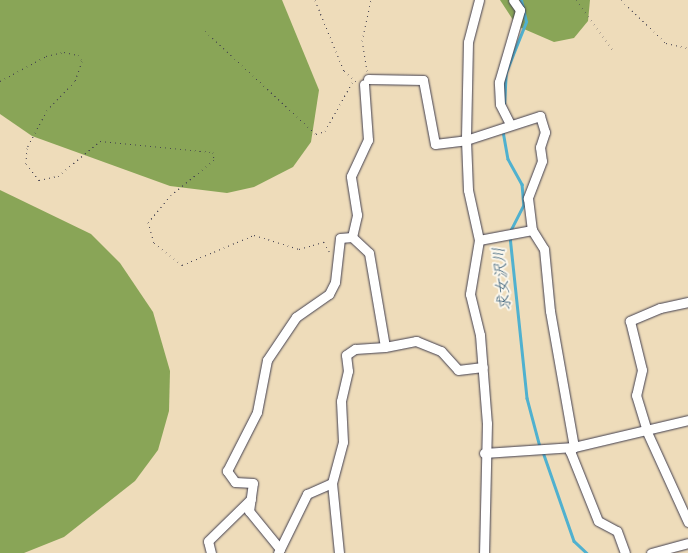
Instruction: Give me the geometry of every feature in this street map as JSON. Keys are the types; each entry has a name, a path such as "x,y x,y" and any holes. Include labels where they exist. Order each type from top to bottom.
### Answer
{"street":[{"path":"479,0 468,42 466,140 468,190 479,240 470,294 483,367 484,553"},
{"path":"510,124 500,104 499,82 517,31 520,10 513,0"},
{"path":"352,236 357,215 351,176 368,140 366,81 423,80 435,144 466,140 510,124 540,116 544,123 542,161 528,198 532,230 544,249 549,272 550,312 574,447"},
{"path":"479,240 532,230"},
{"path":"352,236 369,253 385,347"},
{"path":"332,483 307,494 279,551 249,511 253,484 235,482 229,479 228,471 257,412 267,360 296,317 329,294 335,282 340,238 352,236"},
{"path":"688,302 660,308 630,321 642,370 636,396 647,432 688,522"},
{"path":"339,553 332,483 343,442 341,402 348,371 346,355 355,348 385,347 416,341 441,352 458,370 483,367"},
{"path":"484,454 574,447 647,432 688,420"},
{"path":"574,447 570,451 586,497 598,521 617,531 625,553"},
{"path":"211,553 208,541 251,499"},
{"path":"651,553 688,544"}],"path":[{"path":"205,31 321,134 353,81 339,60 315,0"},
{"path":"366,81 362,42 371,0"},
{"path":"576,0 613,50"},
{"path":"621,0 666,43 688,48"},
{"path":"0,80 46,56 64,52 78,55 82,61 75,81 47,110 27,148 26,164 38,180 58,176 100,142 213,152 214,160 171,195 148,222 154,242 182,265 254,235 299,249 324,242 329,262"}],"green space":[{"path":"0,0 282,0 319,90 311,142 293,167 254,187 227,193 170,186 32,136 0,114"},
{"path":"500,0 590,0 588,21 574,38 554,42 517,26"},
{"path":"0,190 91,234 120,263 153,312 170,371 169,411 158,450 135,481 64,537 24,553 0,553"}],"waterway":[{"name":"求女沢川","path":"504,106 506,72 526,22 521,0"},
{"name":"求女沢川","path":"503,131 508,159 522,184 524,205 511,231"},
{"name":"求女沢川","path":"510,236 527,398 540,447"},
{"name":"求女沢川","path":"543,452 574,541 587,553"}]}
